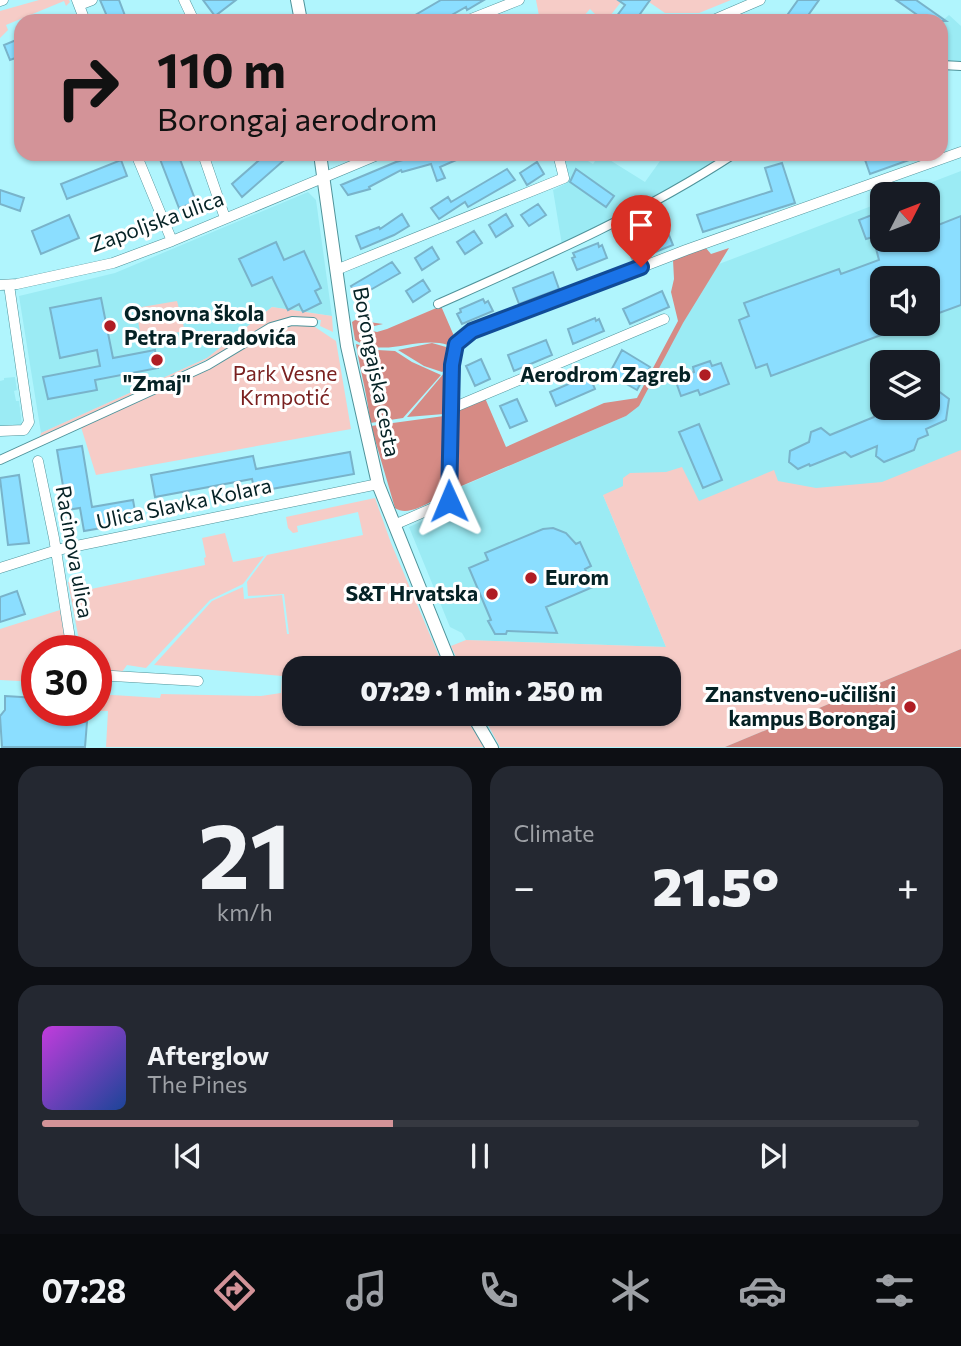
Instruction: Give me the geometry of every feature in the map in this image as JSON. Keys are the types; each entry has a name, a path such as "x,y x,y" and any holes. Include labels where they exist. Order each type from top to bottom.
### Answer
{"street":[{"path":"78,3 92,0"},
{"path":"484,14 519,0"},
{"path":"728,14 760,0"},
{"path":"139,161 172,241"},
{"path":"205,161 225,218"},
{"name":"Borongajska cesta","path":"321,161 347,346 378,484 447,656"},
{"name":"Zapoljska ulica","path":"5,285 113,262 172,241 363,161"},
{"path":"336,270 564,178 560,161"},
{"path":"439,304 670,194 723,161"},
{"path":"394,525 449,501 453,352 460,340 472,331 686,250 936,161"},
{"path":"0,431 24,430 29,426 5,285"},
{"path":"450,409 664,320"},
{"path":"0,460 208,365 271,327 292,321 313,322"},
{"name":"Racinova ulica","path":"38,461 57,550 70,635"},
{"name":"Ulica Slavka Kolara","path":"0,568 57,550 378,484"},
{"path":"112,675 198,681"},
{"path":"479,726 492,747"}],"shaded area":[{"path":"948,16 961,26 961,62 948,62"},
{"path":"562,161 588,161 593,164 595,161 611,161 645,182 660,161 718,161 671,191 562,245 553,190 565,184 570,174 564,170"},
{"path":"961,171 961,649 603,495 666,647 466,640 462,633 450,627 409,527 438,514 447,516 458,511 460,505 465,502 458,488 626,416 719,264 870,207 870,252 940,252 940,182 932,182"},
{"path":"308,192 316,200 332,316 272,307 207,358 41,433 19,296 115,273"},
{"path":"705,247 711,254 729,248 683,323 639,406 626,416 452,490 453,416 458,409 485,398 506,447 604,403 637,398 678,321 671,292 674,279 673,260"},
{"path":"441,306 454,336 448,345 425,343 378,347 355,340 352,322 355,320 383,324 359,324 358,328 377,332"},
{"path":"432,343 446,347 445,370 442,372 424,366 398,350"},
{"path":"356,344 377,350 395,351 441,375 403,418 370,423"},
{"path":"445,372 444,414 407,417"},
{"path":"15,377 17,390 14,391 16,401 19,401 22,425 0,429 0,381"},
{"path":"444,416 441,497 412,510 395,508 371,426"},
{"name":"Znanstveno-učilišni kampus Borongaj","path":"961,649 961,747 725,747"}],"green space":[{"path":"39,0 69,0 70,2 66,6 64,1 33,14 14,14 14,22 6,25 8,30 0,38 0,11"},
{"path":"536,0 621,2 612,14 595,14 590,9 586,14 539,14"},
{"path":"731,0 699,13 665,13 649,2"},
{"path":"177,301 185,331 141,339 136,308"},
{"path":"272,307 332,316 333,332 320,326 321,320 297,318 40,437 41,433 207,358"},
{"name":"Park Vesne Krmpotić","path":"290,325 312,325 336,341 351,429 96,475 81,427 211,367 270,331"},
{"path":"961,450 961,649 725,747 500,747 489,726 681,726 681,656 456,656 451,646 466,640 666,647 603,495 623,486 623,478 630,473 666,472 682,467 699,501 774,470 778,481 816,488 882,482"},
{"path":"375,498 439,656 282,656 282,676 154,665 212,601 243,587 244,599 282,595 289,634 284,594 248,596 247,582 267,555 363,535 358,512 297,526 298,532 293,533 288,528 286,517"},
{"path":"225,533 233,562 264,556 243,584 210,600 146,668 127,665 122,672 112,672 112,635 78,635 68,582 74,581 77,592 205,565 202,538"},
{"path":"60,610 64,635 21,635 21,681 0,680 0,629"},
{"path":"282,676 282,726 471,726 485,747 106,747 107,726 112,726 112,695 160,698 161,694 261,696 281,693"}],"building":[{"path":"100,0 119,0 124,14 106,14"},
{"path":"203,0 236,0 218,14 214,14"},
{"path":"441,0 484,0 454,14 417,14"},
{"path":"618,0 650,0 640,14 618,14 625,5"},
{"path":"798,0 819,0 809,14 788,14"},
{"path":"896,0 916,0 936,14 916,14"},
{"path":"14,41 14,59 10,60 4,45"},
{"path":"118,161 121,161 127,176 67,199 61,184"},
{"path":"161,161 181,161 196,202 179,208"},
{"path":"258,161 283,161 242,197 232,184"},
{"path":"454,161 440,167 445,178 437,181 431,164 402,172 401,170 369,187 370,189 348,195 341,185 396,162"},
{"path":"865,161 906,161 870,174"},
{"path":"537,162 544,174 527,185 520,173"},
{"path":"782,163 795,203 703,232 697,215 772,191 765,168"},
{"path":"507,169 515,180 468,207 465,202 439,219 431,208 448,197 451,202"},
{"path":"576,169 614,196 606,207 570,182"},
{"path":"0,190 24,198 20,211 0,204"},
{"path":"538,204 546,215 529,226 521,215"},
{"path":"402,214 409,226 361,249 356,236 379,227 380,229"},
{"path":"506,214 513,226 496,237 489,225"},
{"path":"69,215 79,238 41,254 32,231"},
{"path":"870,216 870,238 866,239 859,220"},
{"path":"961,216 961,305 940,313 940,266 870,266 870,336 878,336 771,376 767,364 756,368 739,320 749,316 744,303 839,269 841,274 879,260 877,252 940,252 940,224"},
{"path":"666,228 673,245 633,261 626,244"},
{"path":"474,231 482,243 465,254 457,242"},
{"path":"276,242 284,260 304,251 321,288 315,291 321,303 303,312 299,304 288,310 272,277 252,286 239,259"},
{"path":"598,243 599,247 602,245 607,258 577,270 572,258 575,257 573,253"},
{"path":"432,247 439,259 422,270 415,258"},
{"path":"392,262 400,273 358,297 351,286"},
{"path":"553,272 559,289 519,304 513,288"},
{"path":"423,280 430,291 413,302 406,291"},
{"path":"662,291 669,307 630,324 623,309"},
{"path":"101,298 113,358 155,350 158,368 95,380 97,390 48,399 43,377 100,366 97,350 60,358 50,308"},
{"path":"483,299 485,303 488,301 493,311 462,324 457,314 461,312 460,309"},
{"path":"595,318 596,321 599,319 604,331 573,344 568,329"},
{"path":"546,340 552,355 514,371 508,355"},
{"path":"622,350 650,367 637,390 609,374"},
{"path":"481,359 490,379 475,386 466,366"},
{"name":"Aerodrom Zagreb","path":"710,361 712,366 721,363 729,384 700,395 698,390 681,396 675,379 694,372 693,367"},
{"path":"589,375 595,389 556,406 550,392"},
{"path":"940,392 949,399 946,420 926,429 928,435 918,439 914,450 884,462 876,456 877,446 851,457 845,452 798,469 789,462 790,451 809,442 811,432 821,428 830,435 870,419 940,420"},
{"path":"517,399 527,421 510,428 500,406"},
{"path":"699,424 722,480 703,488 679,432"},
{"path":"82,446 92,507 133,500 137,522 84,531 80,508 67,510 57,450"},
{"path":"350,452 354,474 255,492 252,479 155,497 151,475 253,456 256,469"},
{"path":"19,475 29,543 8,545 0,478"},
{"name":"Eurom","path":"553,528 566,533 576,544 580,542 591,566 585,569 593,587 546,607 557,633 507,631 506,634 495,634 469,568 488,560 485,553 543,529"},
{"path":"17,591 25,614 0,622 0,597"},
{"path":"5,696 21,697 21,726 87,726 85,747 2,747 0,716 5,710"}],"place":[{"name":"Osnovna škola Petra Preradovića","path":"110,326"},
{"name":"\"Zmaj\"","path":"157,360"},
{"name":"Aerodrom Zagreb","path":"705,375"},
{"name":"Eurom","path":"531,578"},
{"name":"S&T Hrvatska","path":"492,594"},
{"name":"Znanstveno-učilišni kampus Borongaj","path":"910,707"}],"route":[{"path":"449,501 449,416 453,352 456,344 472,331 641,267"}]}
